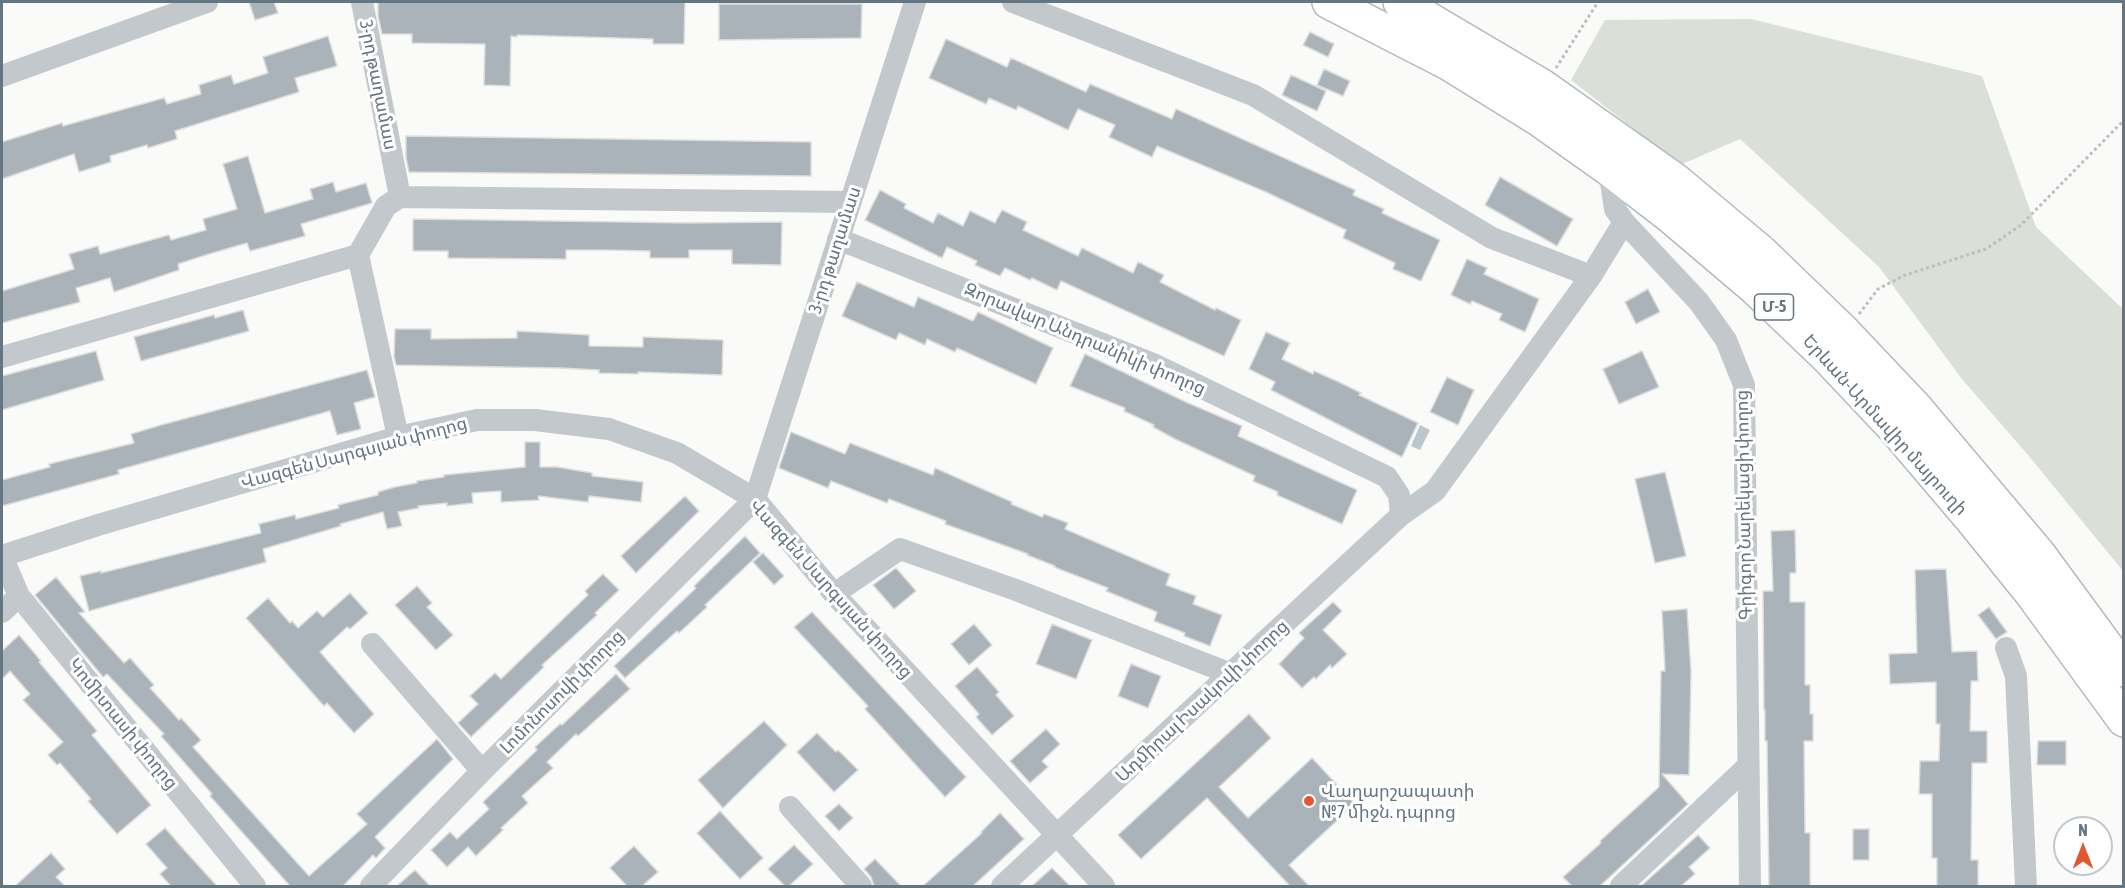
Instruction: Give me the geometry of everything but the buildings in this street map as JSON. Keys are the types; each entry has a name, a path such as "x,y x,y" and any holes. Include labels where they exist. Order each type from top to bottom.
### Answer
{"highway":[{"name":"Երևան-Արմավիր մայրուղի","path":"1329,2 1401,37 1496,91 1609,169 1916,408 2038,553 2124,670"},
{"name":"Երևան-Արմավիր մայրուղի","path":"1400,2 1542,86 1675,180 1761,252 1835,344 1895,429 1969,516 2039,604 2124,720"}],"street":[{"path":"2,76 207,2"},
{"name":"3-րդ թաղամաս","path":"362,2 400,197"},
{"name":"3-րդ թաղամաս","path":"755,499 915,2"},
{"path":"1014,2 1253,95 1492,238 1591,276"},
{"name":"Գրիգոր Նարեկացի փողոց","path":"1609,169 1615,209 1624,222 1699,302 1726,340 1744,385 1750,886"},
{"path":"398,437 358,255 387,206 400,197 850,202"},
{"name":"Ադմիրալ Իսակովի փողոց","path":"1002,886 1401,515 1435,491 1591,276 1624,222"},
{"name":"Զորավար Անդրանիկի փողոց","path":"838,239 1153,364 1377,472 1387,477 1398,495 1401,515"},
{"path":"2,357 358,255"},
{"name":"Վազգեն Սարգսյան փողոց","path":"2,556 98,525 398,437 477,420 535,420 609,429 677,453 755,499 834,594 1104,886"},
{"name":"Լոմոնոսովի փողոց","path":"375,885 482,771 755,499"},
{"path":"834,594 900,549 1016,590 1231,674"},
{"name":"Կոմիտասի փողոց","path":"2,556 19,596 255,886"},
{"path":"2,612 19,596"},
{"path":"372,644 482,771"},
{"path":"2006,648 2016,676 2026,886"},
{"path":"1621,886 1748,766"},
{"path":"790,807 861,886"}],"path":[{"path":"1542,86 1564,57 1598,2"},
{"path":"1835,344 1878,289 1905,275 1986,249 2021,225 2124,120"}],"shaded area":[{"path":"1751,19 1982,76 2036,227 2123,309 2123,571 1962,379 1879,267 1740,139 1680,165 1571,80 1605,20"},
{"path":"1420,425 1430,430 1420,450 1411,446"}],"place":[{"name":"Վաղարշապատի №7 միջն. դպրոց","path":"1309,801"}]}
